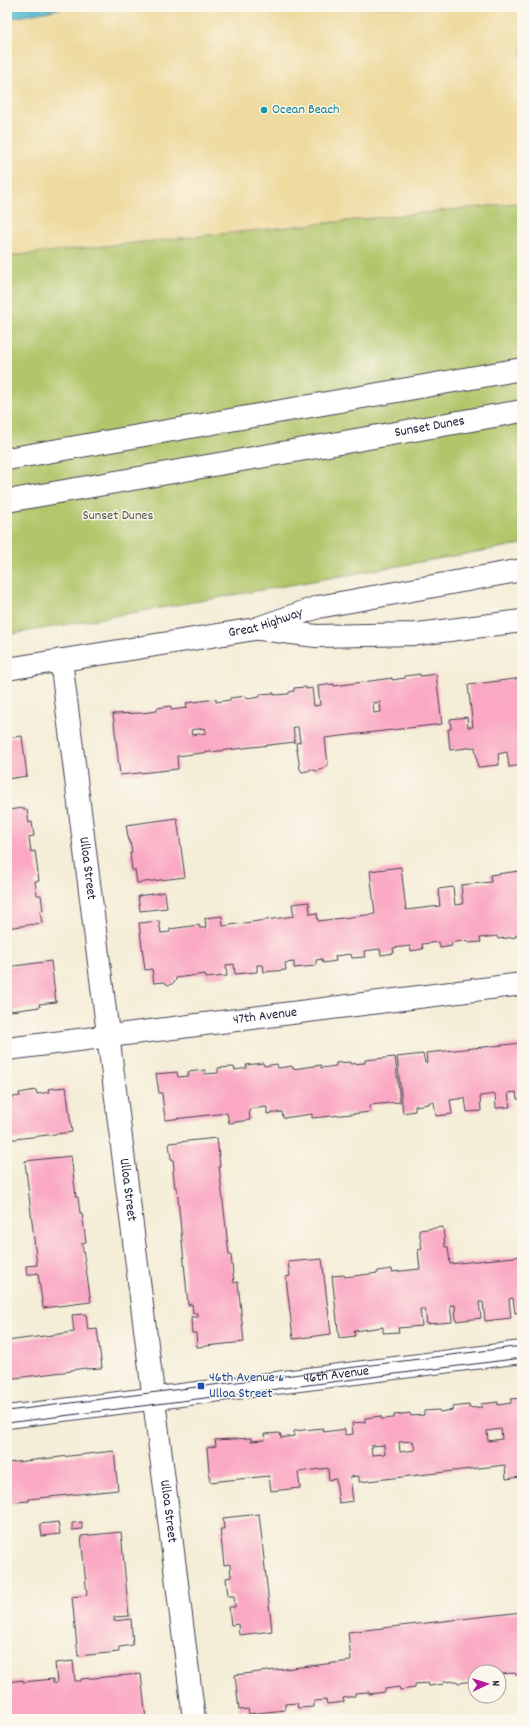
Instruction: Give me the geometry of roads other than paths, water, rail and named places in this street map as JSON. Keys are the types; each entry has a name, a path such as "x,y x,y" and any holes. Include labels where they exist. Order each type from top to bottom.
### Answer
{"street":[{"path":"7,459 522,369"},
{"name":"Sunset Dunes","path":"7,501 522,411"},
{"name":"Great Highway","path":"7,669 255,629 318,607 522,570"},
{"path":"255,629 316,636 418,634 522,622"},
{"name":"Ulloa Street","path":"61,660 194,1719"},
{"name":"47th Avenue","path":"7,1049 522,984"},
{"name":"46th Avenue","path":"7,1417 522,1352"}],"water":[{"path":"7,7 70,7 7,19"}],"tram line":[{"path":"7,1411 522,1346"},
{"path":"7,1423 522,1358"}],"place":[{"name":"Ocean Beach","path":"264,110"},
{"name":"46th Avenue & Ulloa Street","path":"201,1386"}]}
